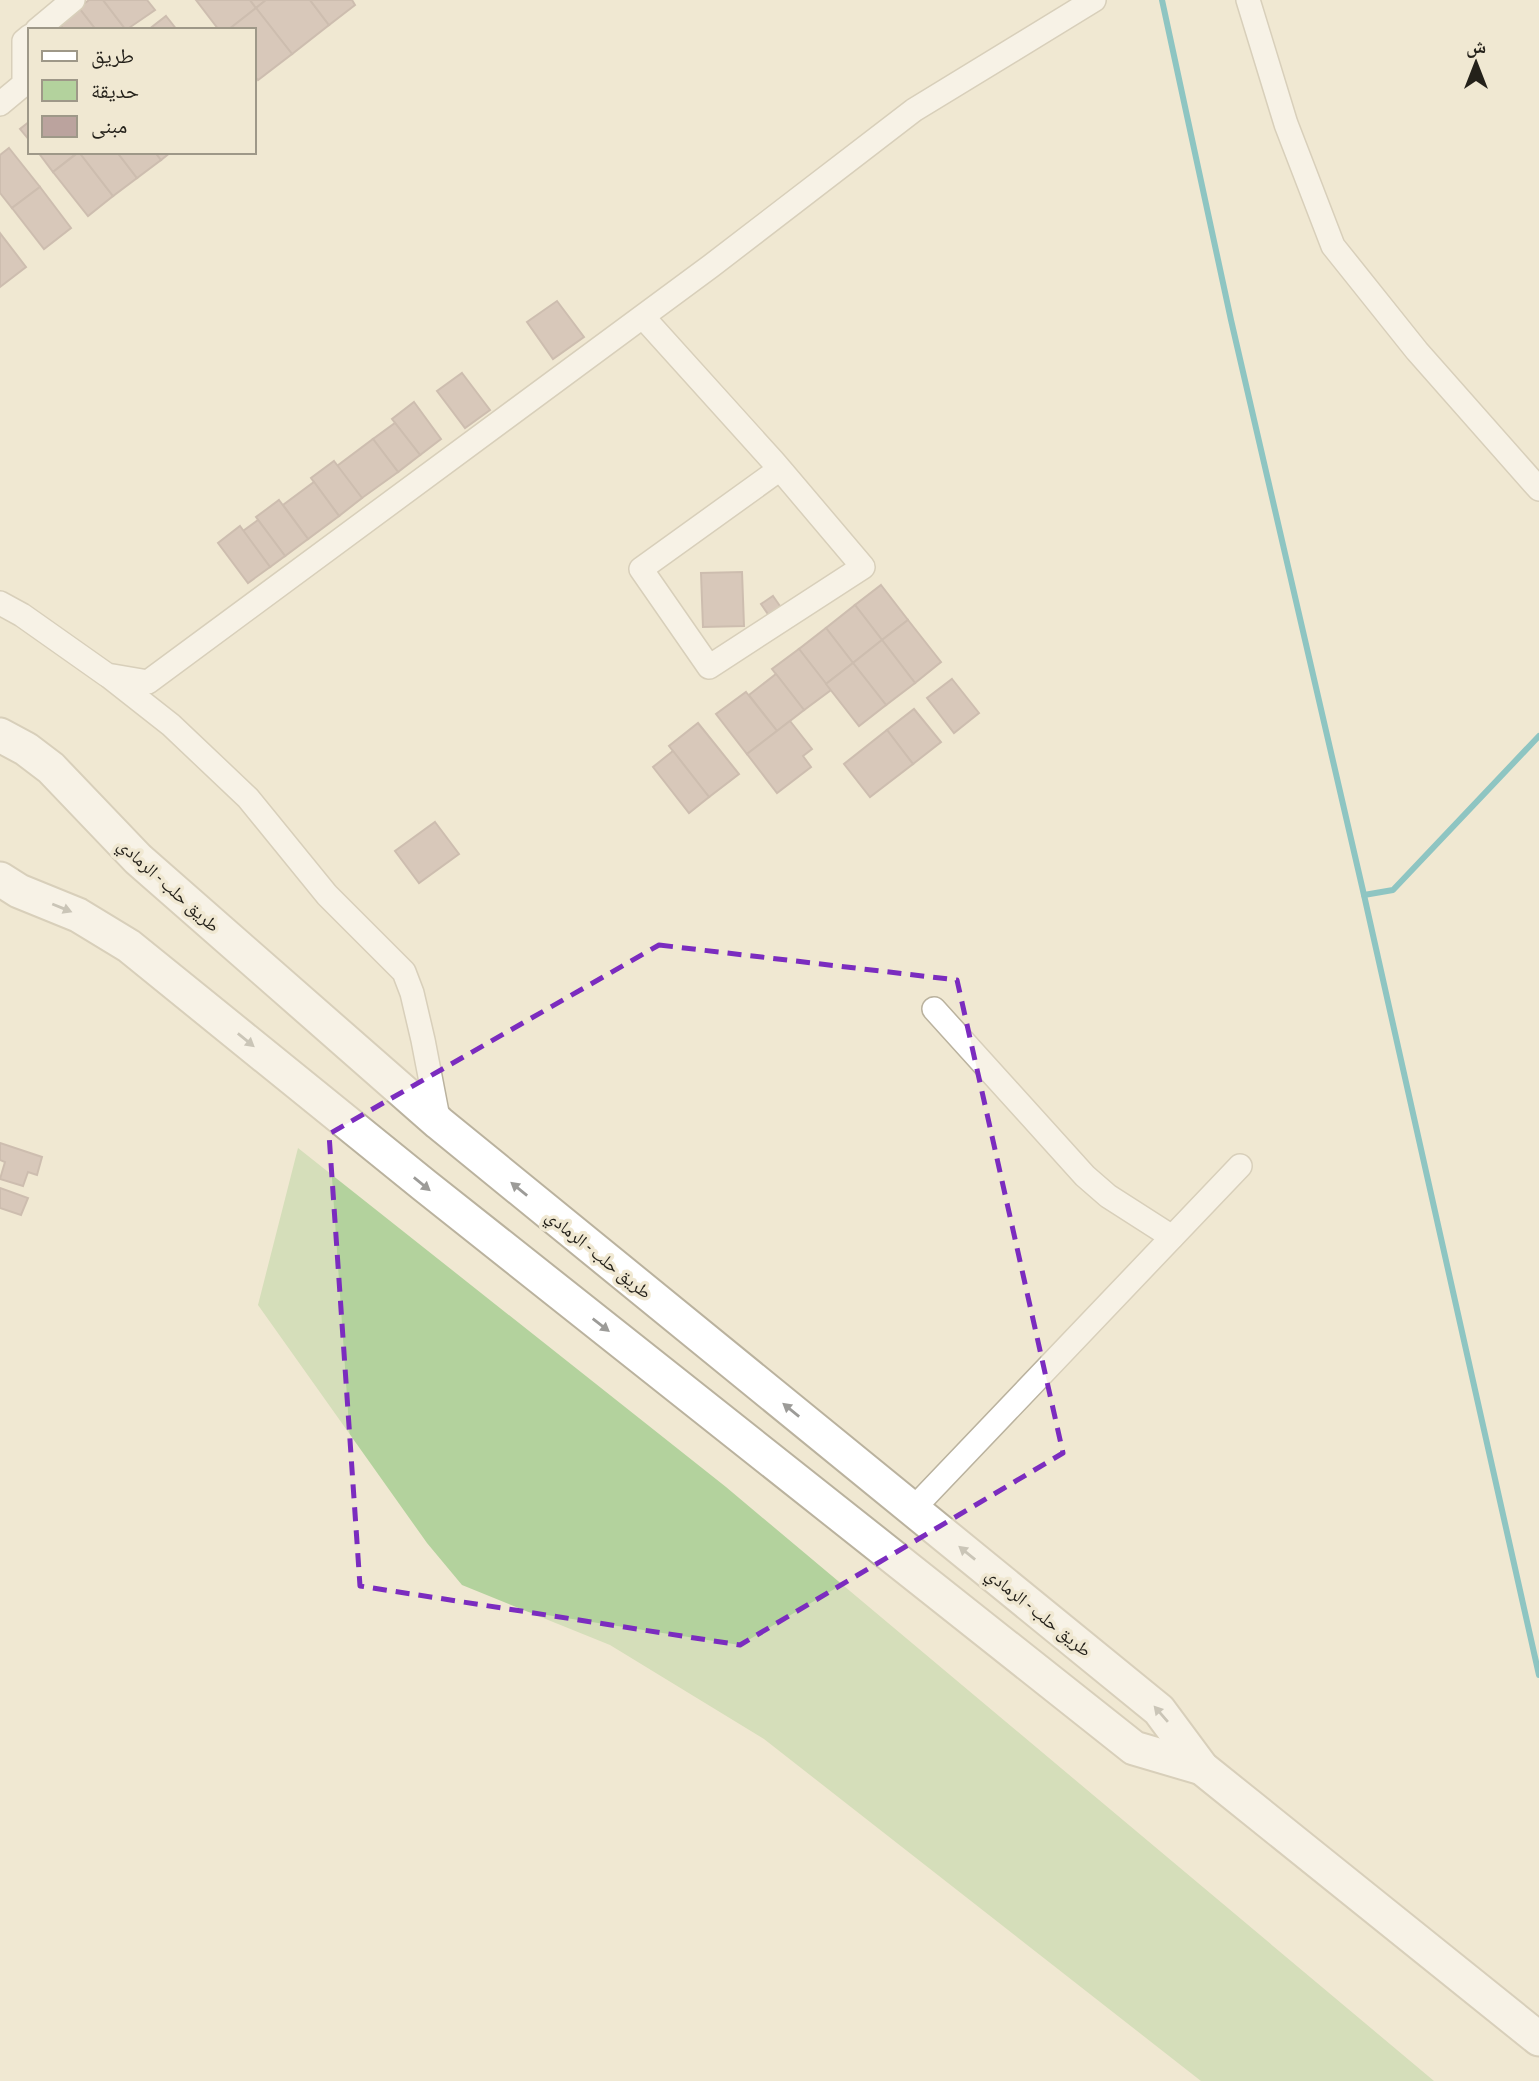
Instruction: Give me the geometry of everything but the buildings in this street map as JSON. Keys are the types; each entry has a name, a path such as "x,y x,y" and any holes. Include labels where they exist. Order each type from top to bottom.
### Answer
{"highway":[{"name":"طريق حلب - الرمادي","path":"0,735 26,749 51,768 138,859 439,1123 1159,1710 1202,1768 1539,2039"},
{"name":"طريق حلب - الرمادي","path":"0,879 19,891 79,915 129,946 446,1203 1134,1748 1202,1768"}],"street":[{"path":"39,28 73,0"},
{"path":"107,675 148,682 643,317 915,110 1094,0"},
{"path":"1248,0 1286,124 1333,246 1417,351 1539,489"},
{"path":"0,104 24,83 24,41 28,38"},
{"path":"643,317 780,469 863,567 709,667 641,569 780,469"},
{"path":"0,603 22,614 171,725 248,798 327,895 404,972 424,1040 439,1123"},
{"path":"934,1009 1085,1176 1108,1196 1172,1237"},
{"path":"913,1509 1240,1166"}],"highlighted area":[{"path":"659,945 957,980 1063,1453 740,1645 360,1586 329,1134"}],"green space":[{"path":"298,1148 726,1487 1434,2081 1201,2081 764,1739 610,1645 462,1585 427,1543 258,1305"}],"waterway":[{"path":"1162,0 1231,320 1364,895 1539,1675"},
{"path":"1364,895 1393,890 1539,736"}]}
